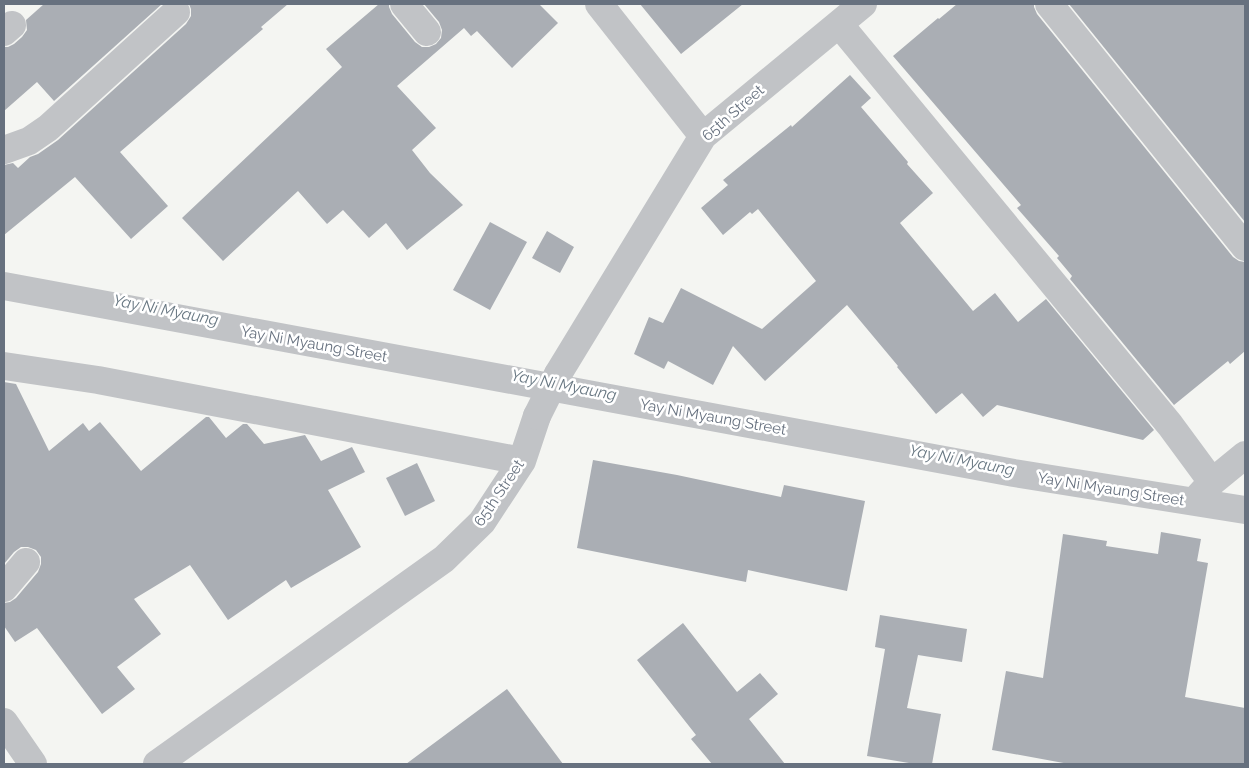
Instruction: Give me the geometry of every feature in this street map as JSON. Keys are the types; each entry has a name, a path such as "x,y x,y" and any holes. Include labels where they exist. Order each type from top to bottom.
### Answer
{"street":[{"path":"404,4 427,32"},
{"path":"599,4 703,136"},
{"name":"65th Street","path":"157,764 444,559 482,522 522,461 537,416 558,374 703,136 863,4"},
{"path":"1049,4 1245,247"},
{"path":"4,150 29,141 48,128 176,12"},
{"path":"839,24 1170,425 1212,482"},
{"name":"Yay Ni Myaung Street","path":"4,286 1014,473 1245,510"},
{"path":"4,366 98,380 522,461"},
{"path":"1195,503 1212,482 1245,455"},
{"path":"4,588 26,562"},
{"path":"4,722 33,764"}],"building":[{"path":"44,4 162,4 54,101 37,82 4,111 4,47 14,44 22,37 27,30 26,20"},
{"path":"189,4 288,4 261,27 263,29 120,152 168,206 131,239 75,177 4,235 4,165 13,163 18,168 30,157 38,154 58,140 186,24 191,16"},
{"path":"379,4 389,4 392,14 415,42 422,47 436,44 441,38 442,30 439,22 424,4 539,4 558,23 512,68 477,31 471,36 464,28 397,86 436,128 412,150 430,173 463,205 407,250 386,223 369,238 343,210 327,224 298,191 223,261 182,218 342,67 326,49"},
{"path":"640,4 743,4 681,54"},
{"path":"957,4 1034,4 1037,14 1233,257 1245,262 1245,351 1230,364 1228,361 1174,405 1070,279 1072,276 1057,258 1059,256 1017,208 1021,205 893,56"},
{"path":"1069,4 1245,4 1245,222"},
{"path":"850,75 871,98 861,107 933,193 900,223 973,311 995,293 1018,322 1046,299 1154,430 1143,440 997,405 983,417 962,393 936,414 847,305 765,381 733,346 713,385 668,361 664,369 634,354 649,317 663,323 681,288 762,329 816,281 758,209 752,214 750,212 723,235 701,208 728,185 723,180 791,125 792,127"},
{"path":"490,222 527,242 490,310 453,290"},
{"path":"547,231 574,247 560,273 532,258"},
{"path":"4,382 16,384 49,451 83,423 89,431 100,422 141,471 206,417 209,417 226,438 243,424 247,424 264,444 305,435 321,461 352,447 365,472 328,490 361,547 291,588 286,580 228,620 190,565 134,599 161,634 117,667 135,689 102,714 37,628 15,642 4,626 4,603 16,598 38,572 41,557 36,550 21,547 4,564"},
{"path":"593,460 677,475 781,497 784,485 865,501 847,591 748,570 746,582 577,548"},
{"path":"417,463 435,501 405,516 386,478"},
{"path":"1161,532 1201,539 1197,561 1208,563 1185,697 1245,708 1245,764 1069,764 992,750 1006,671 1043,678 1063,534 1107,541 1106,546 1158,554"},
{"path":"880,615 967,629 962,662 918,655 907,708 941,714 932,764 915,764 867,756 885,649 875,647"},
{"path":"683,623 737,692 760,673 778,694 749,719 785,764 712,764 691,739 696,735 637,660"},
{"path":"507,689 563,764 406,764"}],"water label":[{"name":"Yay Ni Myaung","path":"166,310"},
{"name":"Yay Ni Myaung","path":"564,385"},
{"name":"Yay Ni Myaung","path":"962,460"}]}
